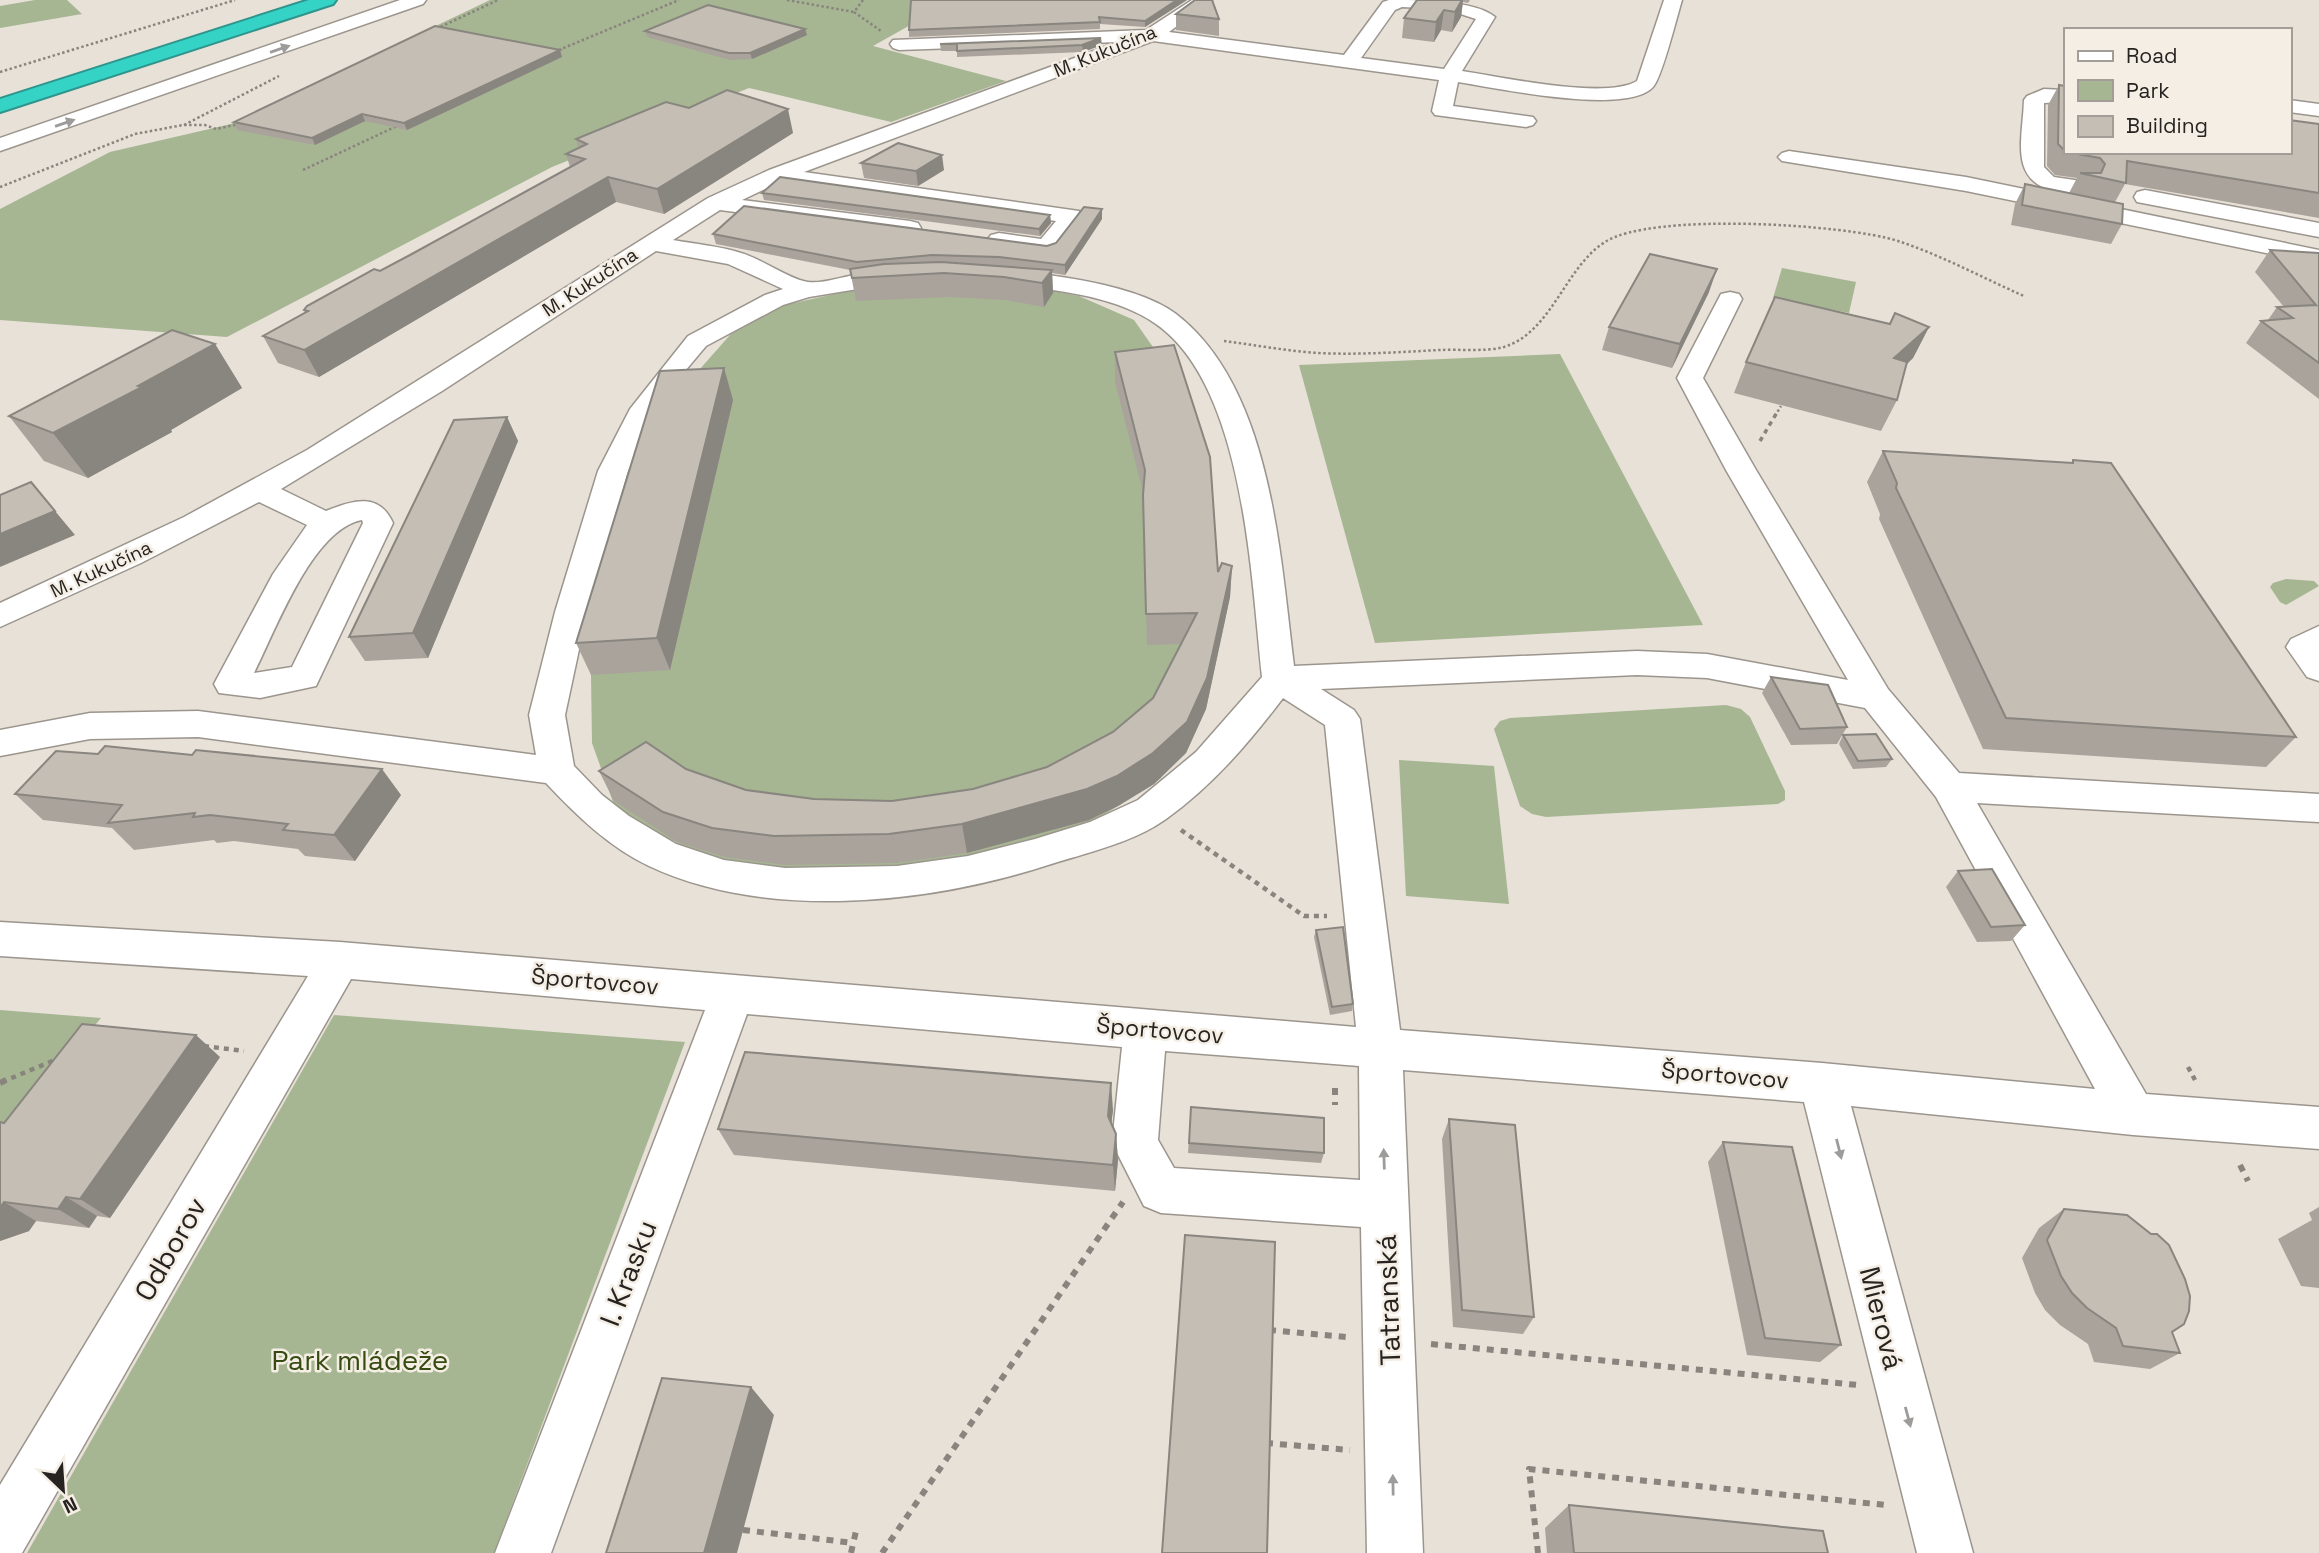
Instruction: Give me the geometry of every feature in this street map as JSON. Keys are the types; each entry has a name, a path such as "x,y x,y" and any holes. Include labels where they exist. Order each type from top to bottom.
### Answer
{"highway":[{"path":"0,92 290,0"},
{"path":"0,106 327,0"}],"street":[{"path":"0,123 367,0"},
{"path":"0,145 417,0"},
{"path":"899,44 1151,35 1602,96 1631,93 1646,84 1673,0"},
{"path":"1348,63 1389,6 1399,2 1456,6 1480,12 1486,17 1449,77 1442,111 1526,121"},
{"path":"1161,12 1196,6"},
{"name":"M. Kukučína","path":"0,616 160,542 259,490 364,428 716,202 777,176 1151,35 1196,6"},
{"path":"1035,58 1064,58 1077,63"},
{"path":"2064,96 2044,94 2034,100 2034,172 2039,178 2049,182 2319,230"},
{"path":"2291,106 2319,110"},
{"path":"1789,157 1966,184 2319,257"},
{"path":"777,176 1071,216 1047,247 978,237"},
{"path":"716,202 937,232"},
{"path":"651,243 734,258 805,290"},
{"path":"944,275 1009,278 1129,302 1166,318 1192,343 1209,367 1236,424 1254,492 1279,679 1247,721 1209,762 1151,810 1102,833 968,872 897,882 785,884 724,876 662,855 616,827 589,805 557,771 547,715 571,612 613,471 644,409 697,341 774,300 805,290 888,276 944,275"},
{"path":"1730,299 1690,378 1741,470 1877,698 1949,787 2133,1114"},
{"path":"259,490 327,523 354,511 368,510 374,514 378,523 304,677 260,686 231,684 306,546 327,523"},
{"path":"2319,637 2303,647 2319,669"},
{"path":"1279,679 1648,664 1707,666 1877,698"},
{"name":"Tatranská","path":"1279,679 1342,719 1380,1048 1395,1553"},
{"path":"0,743 90,726 198,724 557,771"},
{"path":"1949,787 2319,808"},
{"name":"Športovcov","path":"0,939 340,960 1144,1030 1822,1083 2133,1114 2319,1128"},
{"name":"Odborov","path":"0,1537 340,960"},
{"name":"I. Krasku","path":"523,1553 733,993"},
{"path":"1144,1030 1135,1143 1161,1190 1385,1205"},
{"name":"Mierová","path":"1822,1083 1939,1531"}],"path":[{"path":"0,72 235,0"},
{"path":"432,32 498,0"},
{"path":"549,54 679,0"},
{"path":"787,0 854,12"},
{"path":"0,187 135,134 183,125 205,125 216,129 243,123"},
{"path":"303,170 401,124"},
{"path":"1192,343 1240,341 1316,353 1345,354 1503,347 1520,341 1531,331 1576,272 1606,241 1629,231 1685,223 1875,235 1900,242 2024,296"},
{"path":"1151,810 1304,916 1363,915"},
{"path":"197,1045 233,1050"},
{"path":"0,1083 60,1058"},
{"path":"2188,1067 2195,1080"},
{"path":"1335,1088 1335,1105"},
{"path":"882,1553 1118,1211 1145,1161"},
{"path":"2239,1165 2248,1181"},
{"path":"1269,1330 1900,1389"},
{"path":"1266,1443 1392,1454"},
{"path":"1538,1553 1530,1469 1939,1531"},
{"path":"743,1530 854,1543"},
{"path":"851,1553 856,1531"}],"green space":[{"path":"35,0 67,0 82,14 0,28 0,6"},
{"path":"490,0 955,0 873,46 1006,81 891,122 749,88 552,167 227,337 0,320 0,209 110,152 231,124"},
{"path":"1782,268 1856,282 1849,313 1773,298"},
{"path":"866,287 1041,288 1079,296 1134,320 1174,377 1190,743 1160,779 1096,820 1003,853 858,874 765,868 705,856 632,821 613,802 592,743 591,675 670,403 737,327 785,305"},
{"path":"1560,354 1703,625 1375,643 1299,365"},
{"path":"2286,579 2314,581 2319,586 2286,605 2280,602 2270,587 2273,583"},
{"path":"1726,705 1741,709 1750,717 1785,791 1785,800 1778,804 1546,817 1532,814 1520,806 1494,729 1500,721 1510,718"},
{"path":"1399,760 1494,766 1509,904 1406,896"},
{"path":"0,1010 101,1018 12,1125 0,1128"},
{"name":"Park mládeže","path":"334,1015 685,1042 494,1553 27,1553"}],"building":[{"path":"911,0 1177,0 1145,21 1099,17 1100,22 909,30"},
{"path":"1195,0 1212,0 1219,19 1176,14"},
{"path":"1417,0 1462,0 1455,12 1444,10 1436,22 1404,18"},
{"path":"708,5 805,29 750,53 729,53 645,31"},
{"path":"435,26 560,50 404,123 362,114 312,138 234,122"},
{"path":"1101,38 1082,45 957,51 957,44 940,44"},
{"path":"2059,85 2064,86 2064,150 2058,144"},
{"path":"727,90 788,109 657,189 608,177 304,350 263,336 308,311 304,310 307,306 374,269 380,271 585,159 566,154 587,144 576,139 666,102 689,108"},
{"path":"2291,120 2319,124 2319,193 2127,161 2126,183 2080,173 2101,173 2105,164 2100,158 2077,154 2291,154"},
{"path":"898,143 942,155 916,171 861,163"},
{"path":"780,177 1050,215 1039,229 762,193"},
{"path":"2025,184 2123,204 2122,224 2022,205"},
{"path":"744,206 1047,246 1056,243 1084,207 1102,209 1065,265 999,257 932,255 857,262 713,234"},
{"path":"2270,250 2319,253 2319,363 2261,321 2293,318 2277,307 2316,305"},
{"path":"1650,254 1717,269 1680,344 1609,327"},
{"path":"941,262 1052,270 1042,283 1004,277 944,273 852,278 850,269 884,264"},
{"path":"1775,297 1890,324 1895,313 1929,327 1894,358 1907,362 1897,400 1746,362"},
{"path":"172,330 215,344 138,386 142,387 53,433 9,416"},
{"path":"1174,345 1210,457 1218,572 1222,563 1232,566 1207,678 1187,722 1153,753 1117,776 1087,789 962,824 889,834 774,836 712,828 663,812 599,771 646,742 686,769 746,790 814,799 892,801 973,789 1047,767 1113,732 1153,698 1197,613 1146,614 1143,495 1145,470 1115,352"},
{"path":"724,368 657,638 576,643 660,371"},
{"path":"507,417 413,633 349,637 454,420"},
{"path":"1883,451 2111,463 2296,737 2006,718 1896,488 1897,483"},
{"path":"31,482 55,511 0,534 0,495"},
{"path":"1771,677 1828,685 1847,727 1800,729"},
{"path":"1876,734 1892,759 1858,761 1843,735"},
{"path":"105,746 192,755 196,750 382,769 334,835 283,830 288,824 210,815 193,817 195,813 108,823 122,805 15,794 56,751 98,754"},
{"path":"1992,869 2025,925 1991,927 1958,871"},
{"path":"1343,927 1353,1004 1332,1007 1316,930"},
{"path":"82,1024 196,1035 80,1199 66,1197 58,1209 4,1202 0,1208 0,1122 4,1123"},
{"path":"745,1052 1111,1083 1108,1116 1116,1134 1113,1165 718,1129"},
{"path":"1191,1107 1324,1118 1324,1153 1189,1143"},
{"path":"1449,1119 1515,1125 1534,1317 1462,1310"},
{"path":"1723,1142 1792,1147 1841,1345 1765,1338"},
{"path":"2064,1209 2127,1215 2169,1245 2190,1296 2189,1311 2184,1324 2172,1332 2180,1353 2123,1346 2116,1328 2087,1308 2072,1293 2061,1276 2047,1240"},
{"path":"1185,1235 1275,1242 1267,1553 1162,1553"},
{"path":"662,1378 751,1387 704,1553 606,1553"},
{"path":"1569,1505 1823,1531 1828,1553 1574,1553"}]}
